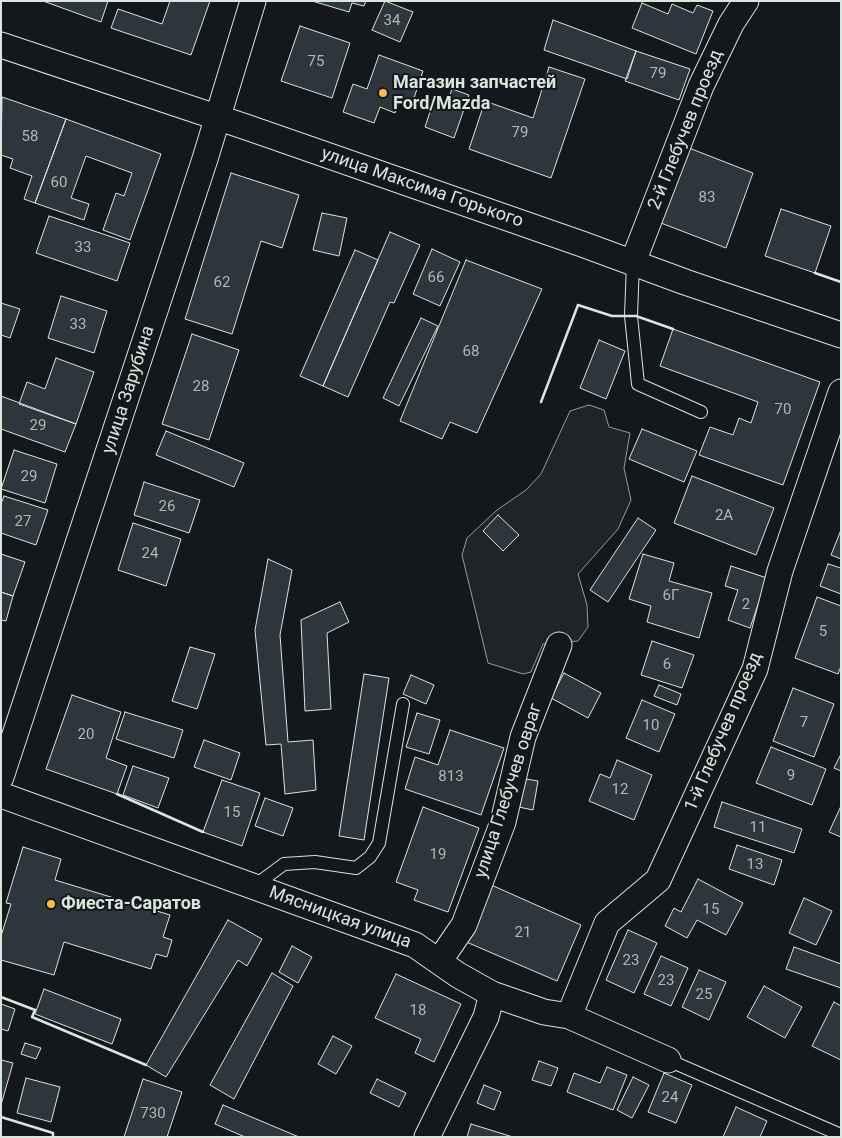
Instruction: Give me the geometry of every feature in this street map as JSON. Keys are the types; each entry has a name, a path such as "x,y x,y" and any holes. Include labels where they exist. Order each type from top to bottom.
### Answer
{"street":[{"name":"улица Зарубина","path":"1,777 202,169 253,1"},
{"name":"2-й Глебучев проезд","path":"633,262 678,136 731,24 746,1"},
{"name":"улица Максима Горького","path":"1,45 841,335"},
{"name":"1-й Глебучев проезд","path":"569,1016 607,923 658,880 755,669 780,571 841,392"},
{"name":"улица Глебучев овраг","path":"440,960 464,925 503,822 523,737 559,645"},
{"name":"Мясницкая улица","path":"1,796 415,945 440,960 458,975 492,994 544,1012 569,1016 668,1060"},
{"path":"427,1137 486,1018 492,994"}],"lane":[{"path":"633,262 631,316 638,384 702,412"},
{"path":"253,887 284,864 315,862 356,868 370,857 379,843 403,704"},
{"path":"668,1060 841,1135"}],"shaded area":[{"path":"589,405 604,410 609,427 630,433 624,468 631,500 618,529 578,574 587,605 588,627 578,641 543,644 531,672 523,674 488,663 462,555 467,538 497,510 526,490 541,474 570,411"}],"building":[{"path":"43,1 108,1 101,22"},
{"path":"170,1 210,1 191,55 111,28 118,9 162,24"},
{"path":"312,1 366,1 364,6 352,3 349,12"},
{"path":"385,1 413,12 400,42 372,30"},
{"path":"642,3 668,14 672,4 693,13 697,5 713,11 696,54 632,28"},
{"path":"553,20 636,51 627,79 544,50"},
{"path":"300,26 350,43 332,98 281,81"},
{"path":"636,51 690,69 679,100 625,81"},
{"name":"Магазин запчастей Ford/Mazda","path":"379,55 423,71 413,101 401,97 395,113 380,107 374,123 343,112 353,84 367,89"},
{"path":"549,67 585,79 551,178 469,149 485,101 533,118"},
{"path":"452,89 469,95 454,138 425,127 435,97 448,101"},
{"path":"2,97 66,119 35,203 24,199 32,176 10,168 13,159 1,155"},
{"path":"66,119 161,154 130,240 103,230 116,193 124,196 132,173 86,156 71,198 89,204 84,220 35,203"},
{"path":"689,148 753,173 726,248 661,223"},
{"path":"231,173 299,195 282,248 261,241 232,334 185,319"},
{"path":"781,209 831,226 815,273 765,256"},
{"path":"322,213 347,218 339,256 313,250"},
{"path":"49,216 130,243 117,281 36,253"},
{"path":"390,232 420,245 394,303 390,302 348,397 323,386"},
{"path":"432,249 460,262 440,306 413,294"},
{"path":"355,250 378,260 323,386 300,376"},
{"path":"466,260 542,289 477,433 450,422 442,439 400,421"},
{"path":"61,296 107,311 94,353 48,338"},
{"path":"1,303 20,309 10,338 1,335"},
{"path":"421,318 438,326 399,406 383,398"},
{"path":"673,329 820,382 783,485 699,455 710,427 733,435 739,418 751,423 758,402 660,366"},
{"path":"192,334 239,350 209,440 162,424"},
{"path":"599,340 625,351 606,399 580,388"},
{"path":"56,358 94,372 76,424 19,404 27,382 45,389"},
{"path":"1,396 76,424 65,452 1,429"},
{"path":"642,429 697,451 684,482 629,459"},
{"path":"166,431 244,463 234,487 156,455"},
{"path":"14,450 57,464 45,503 1,489"},
{"path":"692,476 774,508 756,555 674,523"},
{"path":"144,482 200,500 189,533 134,515"},
{"path":"4,496 48,510 36,545 1,533 1,504"},
{"path":"498,515 519,535 503,551 483,531"},
{"path":"638,518 656,530 608,602 590,590"},
{"path":"133,523 181,539 166,586 118,570"},
{"path":"841,530 841,559 831,555"},
{"path":"1,554 25,562 13,596 1,592"},
{"path":"643,554 674,563 669,581 712,593 699,638 647,622 651,606 629,599"},
{"path":"268,559 292,570 280,635 288,742 313,740 316,790 285,794 281,744 266,745 255,630"},
{"path":"828,564 841,568 841,594 820,586"},
{"path":"731,566 767,578 750,628 728,620 738,590 725,586"},
{"path":"1,592 13,596 6,621 1,620"},
{"path":"817,597 841,606 841,666 838,674 795,658"},
{"path":"340,602 349,622 327,633 331,709 305,711 301,620"},
{"path":"652,641 694,655 682,688 641,675"},
{"path":"190,647 215,654 197,709 172,701"},
{"path":"564,673 601,693 588,718 551,698"},
{"path":"364,674 389,678 364,840 339,836"},
{"path":"411,675 434,685 426,704 403,694"},
{"path":"659,685 681,694 677,705 654,696"},
{"path":"793,688 834,704 814,757 773,741"},
{"path":"72,695 121,712 106,758 127,766 117,794 46,769"},
{"path":"642,700 675,714 659,752 626,738"},
{"path":"125,712 183,730 174,758 116,739"},
{"path":"417,713 440,720 429,754 406,747"},
{"path":"450,730 504,748 481,815 405,789 415,757 438,765"},
{"path":"204,740 240,753 231,780 194,767"},
{"path":"771,747 826,769 812,805 756,783"},
{"path":"841,754 841,771 834,768"},
{"path":"617,760 652,775 634,820 589,801 600,774 610,778"},
{"path":"133,766 169,778 158,808 123,795"},
{"path":"520,778 538,781 533,810 514,806"},
{"path":"222,780 260,793 242,846 203,832"},
{"path":"265,798 293,808 283,836 255,826"},
{"path":"722,802 802,829 794,853 714,827"},
{"path":"841,806 841,837 829,832"},
{"path":"423,807 479,828 448,912 414,900 418,890 396,882"},
{"path":"737,845 782,860 774,885 729,869"},
{"path":"23,847 61,859 55,880 170,915 163,937 172,940 167,957 156,954 151,969 64,942 54,975 1,960 1,936 11,904 6,903"},
{"path":"698,879 743,903 726,935 697,920 687,938 665,926 674,908 681,912"},
{"path":"489,884 581,925 557,981 464,941"},
{"path":"804,898 832,911 816,945 789,933"},
{"path":"228,920 262,939 247,966 238,960 166,1077 146,1065"},
{"path":"628,930 657,943 634,993 606,980"},
{"path":"292,946 312,957 298,983 279,972"},
{"path":"794,947 841,964 841,988 786,969"},
{"path":"661,956 688,968 671,1006 644,994"},
{"path":"699,970 726,982 709,1020 682,1007"},
{"path":"272,973 293,986 234,1099 210,1085"},
{"path":"396,974 461,1004 434,1062 415,1053 421,1039 375,1018"},
{"path":"764,986 802,1007 785,1038 747,1017"},
{"path":"44,989 121,1019 112,1044 35,1014"},
{"path":"834,1002 841,1006 841,1060 812,1046"},
{"path":"1,1004 15,1009 8,1031 1,1029"},
{"path":"333,1036 352,1046 336,1074 318,1064"},
{"path":"25,1043 41,1048 36,1059 21,1054"},
{"path":"1,1060 13,1063 1,1105"},
{"path":"539,1061 558,1068 551,1086 532,1080"},
{"path":"607,1067 627,1075 613,1110 567,1092 574,1073 600,1083"},
{"path":"664,1073 692,1085 676,1123 648,1112"},
{"path":"633,1077 649,1085 632,1118 617,1110"},
{"path":"26,1078 60,1087 51,1122 17,1113"},
{"path":"143,1079 182,1092 167,1137 124,1137"},
{"path":"377,1079 406,1093 399,1107 370,1093"},
{"path":"484,1085 501,1092 494,1110 477,1103"},
{"path":"223,1105 299,1137 245,1137 215,1124"},
{"path":"736,1107 767,1121 760,1137 723,1137"},
{"path":"471,1124 513,1137 467,1137"}],"wall":[{"path":"815,273 841,282"},
{"path":"541,402 578,305 612,316 636,316 673,329"},
{"path":"117,794 203,832"},
{"path":"1,997 35,1010 32,1017 146,1065"},
{"path":"1,1117 53,1133 53,1137"}],"place":[{"name":"Магазин запчастей Ford/Mazda","path":"383,93"},
{"name":"Фиеста-Саратов","path":"51,904"}]}
